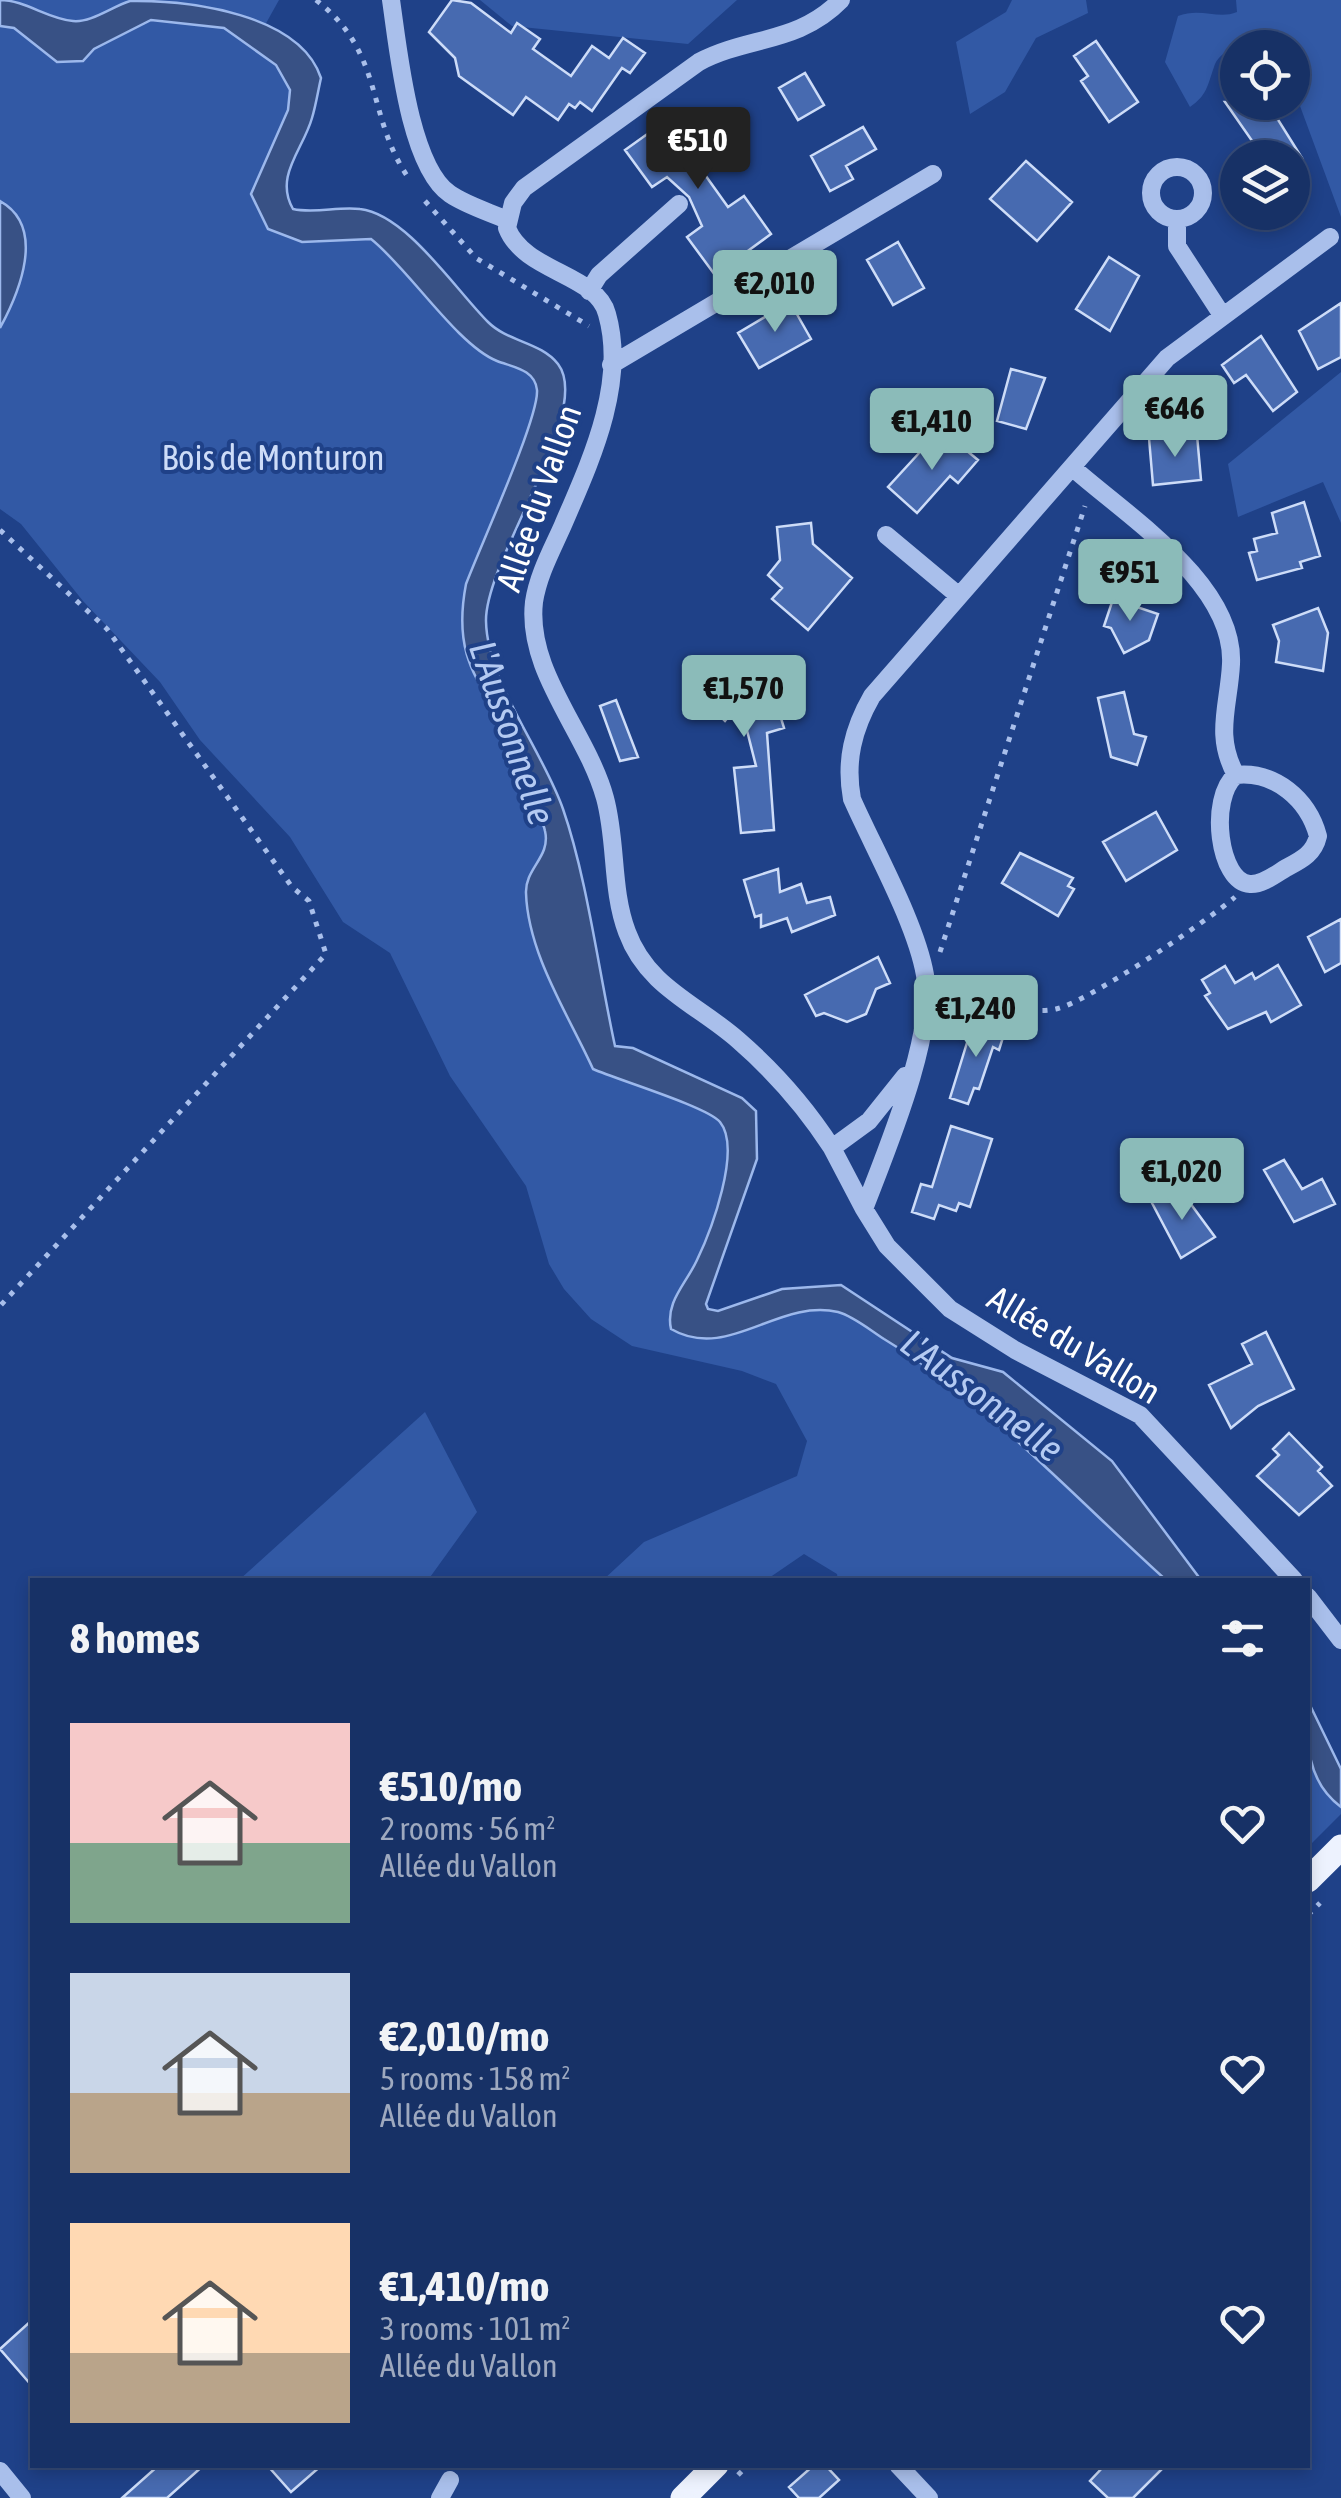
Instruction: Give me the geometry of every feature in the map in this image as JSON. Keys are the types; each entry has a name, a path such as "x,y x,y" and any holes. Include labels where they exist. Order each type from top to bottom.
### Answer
{"main road":[{"path":"1310,1878 1341,1847"},
{"path":"683,2498 713,2468"}],"street":[{"path":"391,0 405,101 439,184 451,195 509,216"},
{"path":"680,204 599,274 589,292 520,250 511,237 509,216 524,188 699,62 732,47 781,38 820,19 842,0"},
{"name":"Allée du Vallon","path":"611,365 933,174"},
{"path":"1176,220 1177,246 1222,314"},
{"path":"864,1210 912,1068 926,1012 925,972 852,798 850,756 858,724 872,696 1168,358 1330,236"},
{"name":"Allée du Vallon","path":"589,292 608,316 611,365 598,436 538,584 533,630 536,652 580,734 605,798 619,901 627,932 643,964 663,987 735,1037 789,1086 832,1148 886,1246 950,1309 1015,1350 1140,1416 1292,1578"},
{"path":"1073,468 1188,569 1221,612 1231,663 1221,731 1236,775"},
{"path":"886,535 959,596"},
{"path":"1236,775 1260,776 1286,788 1299,800 1318,836 1314,849 1300,861 1256,884 1246,884 1230,868 1220,823 1219,799 1236,775"},
{"path":"832,1148 869,1122 912,1068"},
{"path":"1310,1599 1341,1640"},
{"path":"901,2468 929,2498"},
{"path":"0,2471 22,2498"},
{"path":"440,2498 450,2480"}],"path":[{"path":"1096,489 1086,506 945,946 925,972 1024,1008 1055,1010 1084,998 1233,900 1246,884"},
{"path":"0,530 106,629 292,886 310,901 326,954 0,1306"}],"green space":[{"name":"Bois de Monturon","path":"0,0 279,0 260,34 307,93 269,171 276,220 358,222 487,339 551,377 471,614 549,815 618,1063 751,1117 683,1322 836,1289 1183,1578 838,1578 804,1554 769,1578 605,1578 644,1542 797,1476 807,1441 776,1384 742,1371 632,1346 591,1319 564,1289 549,1264 526,1186 450,1076 390,953 343,922 290,837 200,740 160,682 83,601 21,524 0,509"},
{"path":"480,0 737,0 688,44 512,26"},
{"path":"1012,0 1086,0 1088,13 1036,38 1005,92 970,114 956,42 1006,12"},
{"path":"1236,0 1341,0 1341,217 1305,120 1310,120 1310,30 1220,30 1220,57 1203,94 1190,107 1165,62 1178,16 1237,12"},
{"path":"1341,372 1341,523 1323,482 1238,517 1228,464"},
{"path":"425,1412 477,1512 429,1578 241,1578"},
{"path":"1310,1736 1341,1787 1341,1814 1310,1845"}],"water":[{"name":"L'Aussonnelle","path":"0,0 73,21 94,17 130,1 155,1 240,15 291,39 309,56 321,78 308,130 288,174 288,197 293,209 360,209 395,224 429,255 496,329 543,351 558,364 565,386 562,415 490,594 486,621 489,644 506,692 563,809 586,895 615,1046 633,1048 742,1098 756,1111 757,1159 706,1304 708,1309 718,1311 782,1289 841,1285 952,1358 1003,1372 1112,1461 1200,1578 1164,1578 960,1392 850,1317 816,1310 795,1313 713,1338 692,1337 671,1329 671,1310 710,1230 722,1190 728,1151 726,1134 720,1122 699,1109 593,1069 541,961 528,916 527,884 544,848 544,827 530,799 520,760 476,678 463,639 466,584 529,427 537,390 532,377 497,361 466,339 371,239 302,242 268,229 251,194 288,110 290,90 276,65 224,28 151,20 94,49 83,61 57,62 14,28 0,26"},
{"path":"0,201 14,212 26,243 21,279 0,328"},
{"path":"1310,1705 1341,1769 1341,1807 1321,1785 1311,1759"}],"building":[{"path":"452,0 471,3 511,33 517,23 540,39 533,49 571,76 592,46 609,58 623,38 645,53 630,73 622,68 592,111 580,102 575,108 569,104 558,120 526,97 513,115 459,76 455,58 429,32"},
{"path":"1096,41 1138,102 1109,122 1081,81 1088,76 1074,56"},
{"path":"805,73 824,105 798,120 779,88"},
{"path":"681,110 708,147 693,158 728,207 744,196 771,234 715,275 687,237 702,226 689,197 667,177 652,187 625,150"},
{"path":"1238,120 1278,120 1291,140 1251,140"},
{"path":"863,127 876,149 846,166 853,179 830,191 811,156"},
{"path":"1026,161 1072,202 1037,241 990,199"},
{"path":"898,242 924,288 893,305 867,260"},
{"path":"1109,257 1139,276 1110,331 1076,309"},
{"path":"788,274 800,295 783,305 772,284"},
{"path":"790,302 811,339 759,368 738,333"},
{"path":"1341,303 1341,357 1318,369 1299,331"},
{"path":"1261,336 1297,392 1273,411 1246,375 1234,383 1222,365"},
{"path":"1011,369 1045,378 1026,429 997,421"},
{"path":"1197,435 1201,480 1153,485 1149,438"},
{"path":"955,441 978,460 958,483 950,476 917,513 888,487 920,452"},
{"path":"1304,502 1320,556 1300,562 1302,568 1257,580 1249,553 1257,551 1254,539 1277,533 1272,513"},
{"path":"811,523 813,544 852,578 808,630 772,599 782,588 768,575 780,560 777,527"},
{"path":"1113,599 1158,614 1149,640 1124,653 1111,628 1104,626"},
{"path":"1318,608 1328,633 1323,671 1276,662 1279,641 1273,625"},
{"path":"708,658 727,675 731,670 780,715 784,728 767,733 774,830 741,833 734,768 756,766 740,703 725,721 686,683"},
{"path":"1124,692 1134,734 1146,737 1137,765 1111,757 1098,698"},
{"path":"616,700 638,757 620,761 600,706"},
{"path":"1156,812 1177,850 1126,881 1103,842"},
{"path":"1020,853 1073,878 1068,886 1074,889 1058,916 1002,883"},
{"path":"778,869 780,892 801,884 807,903 830,897 835,915 792,932 787,918 761,927 761,915 755,917 744,880"},
{"path":"1341,919 1341,963 1325,972 1308,937"},
{"path":"878,957 890,983 876,989 866,1014 847,1022 824,1013 816,1016 805,995"},
{"path":"1278,965 1301,1005 1271,1022 1266,1012 1228,1029 1205,996 1210,993 1202,980 1225,966 1235,983 1252,973 1255,979"},
{"path":"974,1020 1005,1031 999,1050 993,1047 979,1089 974,1088 968,1104 950,1098"},
{"path":"951,1126 992,1139 970,1207 959,1203 956,1211 939,1205 934,1219 912,1212 921,1184 932,1187"},
{"path":"1284,1160 1302,1189 1322,1179 1335,1204 1294,1222 1264,1170"},
{"path":"1179,1188 1215,1237 1181,1258 1152,1203"},
{"path":"1266,1332 1294,1389 1258,1406 1231,1428 1209,1385 1252,1364 1242,1344"},
{"path":"1289,1433 1322,1467 1318,1471 1332,1486 1299,1515 1257,1476 1279,1455 1273,1449"},
{"path":"30,2322 30,2384 0,2349"},
{"path":"156,2468 201,2468 167,2498 122,2498"},
{"path":"270,2468 319,2468 291,2492"},
{"path":"811,2468 828,2468 839,2480 819,2498 799,2498 789,2487"},
{"path":"1102,2468 1163,2468 1133,2498 1108,2498 1090,2481"}]}
